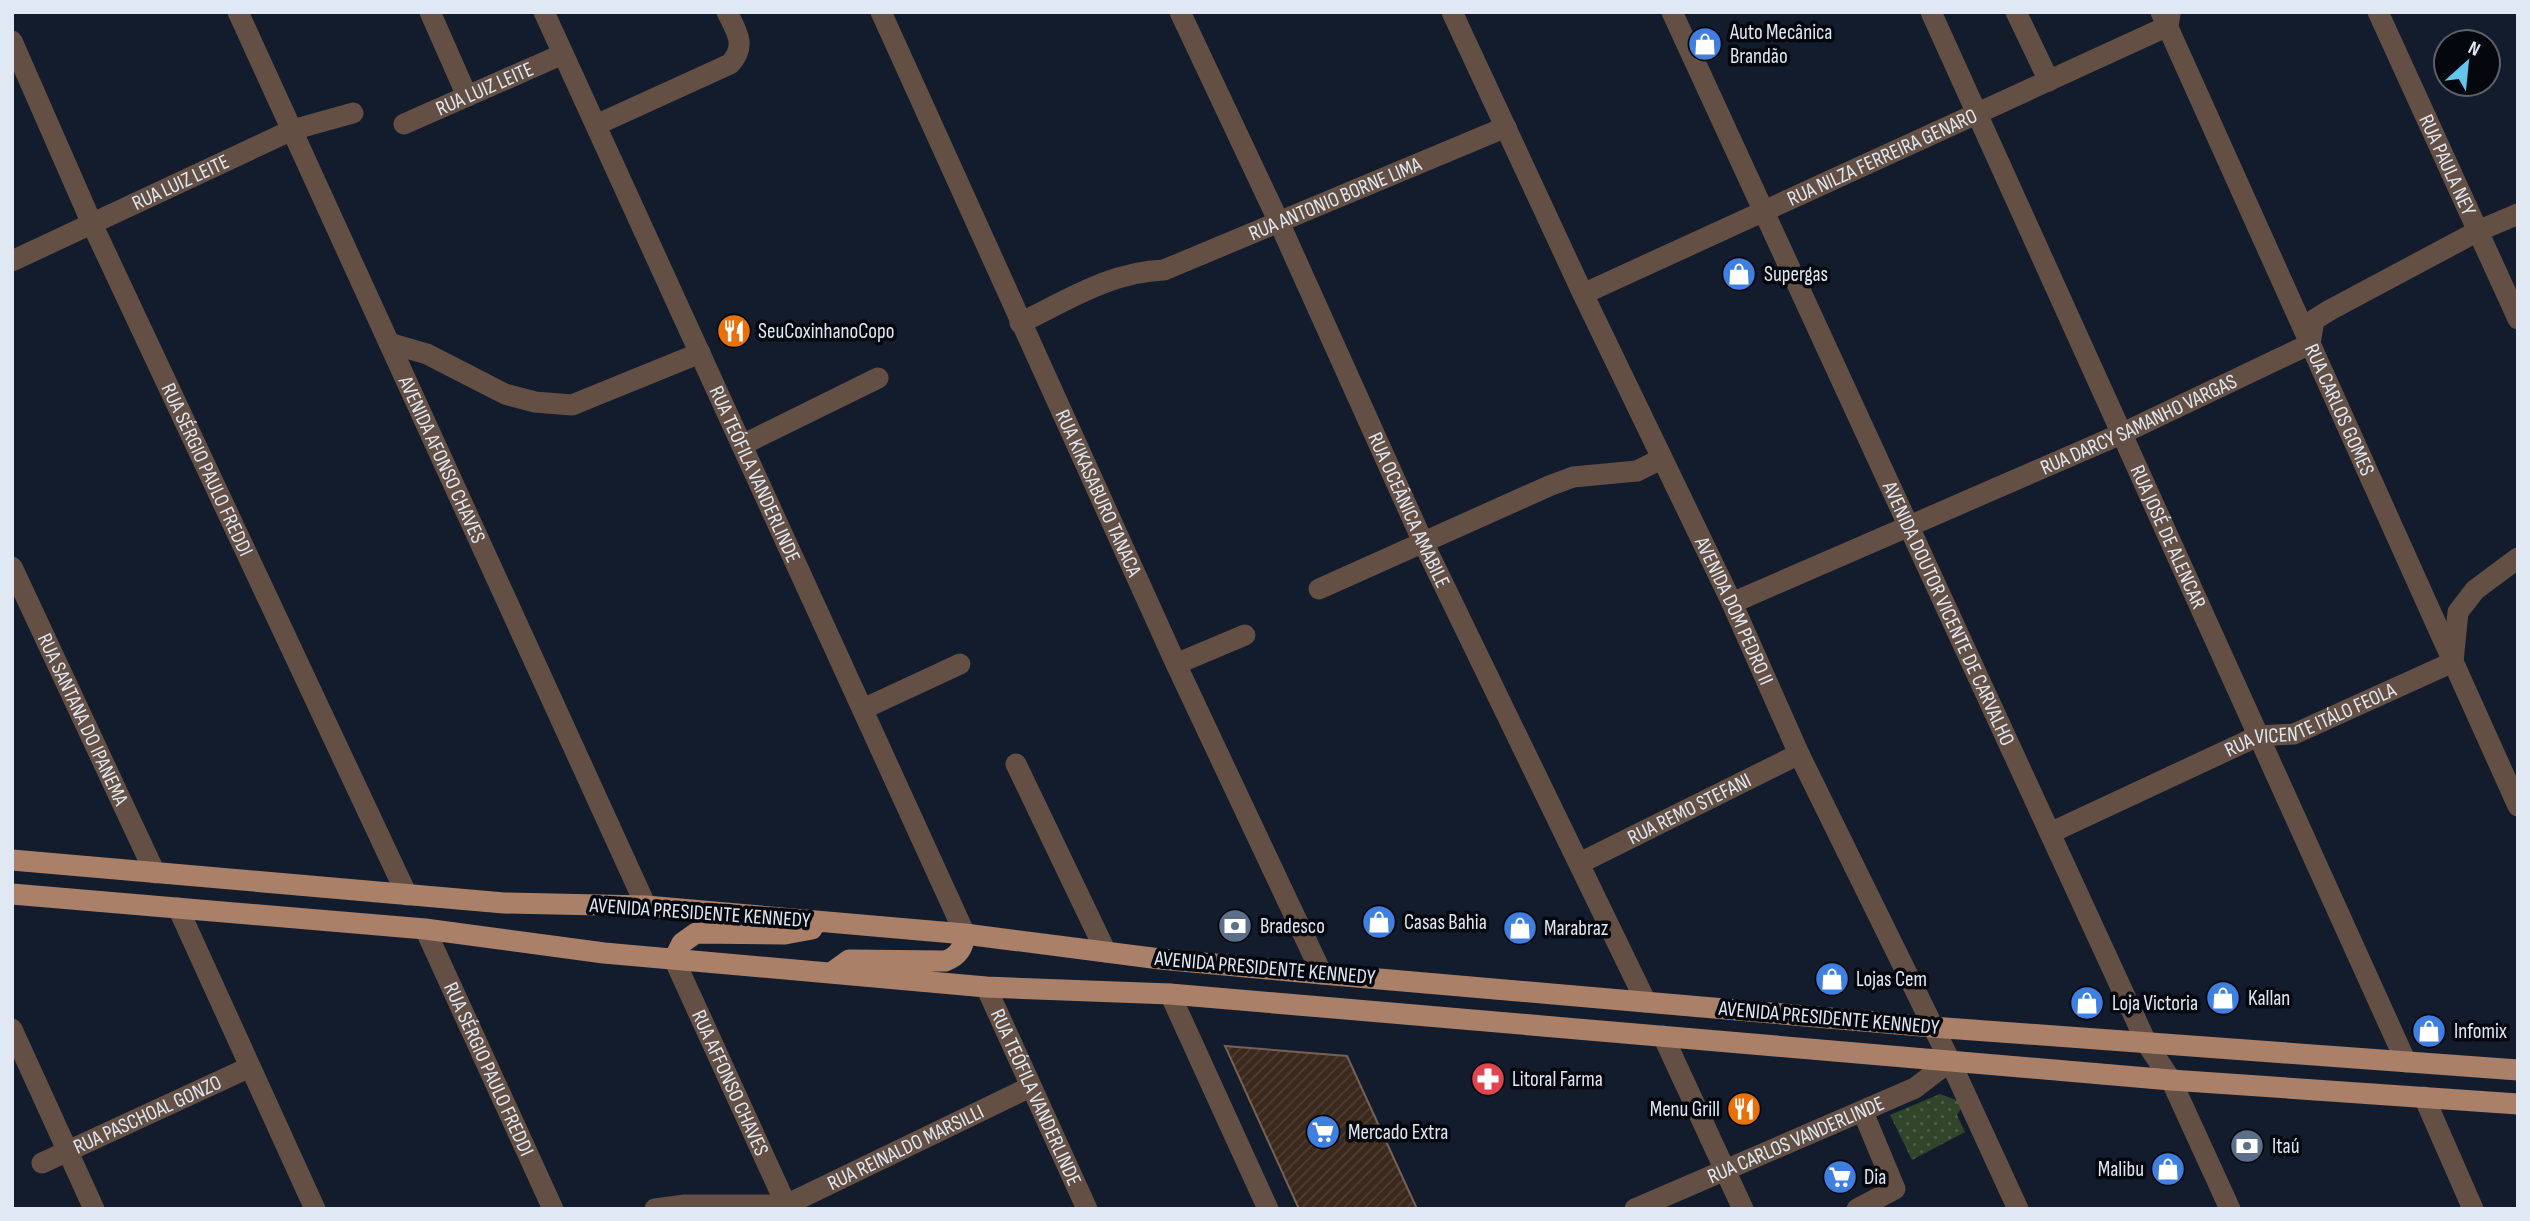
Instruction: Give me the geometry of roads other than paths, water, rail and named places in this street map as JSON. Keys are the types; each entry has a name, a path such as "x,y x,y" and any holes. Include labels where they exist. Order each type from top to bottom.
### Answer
{"main road":[{"name":"AVENIDA PRESIDENTE KENNEDY","path":"12,860 504,903 646,906 965,934 1106,953 1322,974 1932,1027 2518,1070"},
{"name":"AVENIDA PRESIDENTE KENNEDY","path":"12,894 425,929 674,959 986,986 1170,994 2171,1080 2518,1104"},
{"path":"674,959 682,943 696,933 785,934 845,924"},
{"path":"831,973 849,960 945,961 955,958 961,950 965,934"}],"street":[{"name":"AVENIDA AFONSO CHAVES","path":"238,12 646,906"},
{"path":"430,12 467,96"},
{"name":"RUA TEÓFILA VANDERLINDE","path":"544,12 965,934"},
{"path":"596,125 730,64 739,54 741,42 727,12"},
{"name":"RUA KIKASABURO TANACA","path":"881,12 1176,664 1322,974"},
{"name":"RUA OCEÂNICA AMABILE","path":"1180,12 1278,220 1423,542 1646,1002"},
{"name":"AVENIDA DOM PEDRO II","path":"1452,12 1661,459 1732,603 1798,754 1950,1061 2018,1209"},
{"name":"AVENIDA DOUTOR VICENTE DE CARVALHO","path":"1672,12 2147,1044 2171,1080 2230,1209"},
{"name":"RUA JOSÉ DE ALENCAR","path":"1931,12 2406,1062"},
{"path":"2016,12 2049,81"},
{"name":"RUA PAULA NEY","path":"2378,12 2518,319"},
{"name":"RUA NILZA FERREIRA GENARO","path":"1583,294 2049,81 2167,17"},
{"name":"RUA CARLOS GOMES","path":"2167,17 2310,344 2518,806"},
{"name":"RUA SÉRGIO PAULO FREDDI","path":"12,41 93,226 407,895"},
{"name":"RUA LUIZ LEITE","path":"404,124 563,54"},
{"name":"RUA LUIZ LEITE","path":"12,261 93,226 292,131 353,113"},
{"name":"RUA ANTONIO BORNE LIMA","path":"1020,323 1114,277 1133,271 1164,270 1278,220 1506,127"},
{"path":"2310,344 2315,320 2477,231 2518,214"},
{"path":"389,343 427,354 505,394 536,402 572,405 700,353"},
{"name":"RUA DARCY SAMANHO VARGAS","path":"1732,603 2121,434 2310,344"},
{"path":"742,445 878,378"},
{"path":"1319,589 1549,485 1573,477 1637,471 1661,459"},
{"path":"2453,663 2458,612 2475,590 2518,558"},
{"name":"RUA SANTANA DO IPANEMA","path":"12,567 155,873"},
{"path":"1176,664 1245,635"},
{"name":"RUA VICENTE ITÁLO FEOLA","path":"2050,833 2258,736 2294,734 2453,663"},
{"path":"863,709 960,664"},
{"name":"RUA REMO STEFANI","path":"1580,863 1798,754"},
{"path":"1016,764 1106,953"},
{"path":"178,908 315,1209"},
{"name":"RUA SÉRGIO PAULO FREDDI","path":"425,929 553,1209"},
{"name":"RUA AFFONSO CHAVES","path":"674,959 787,1207"},
{"name":"RUA TEÓFILA VANDERLINDE","path":"986,986 1087,1209"},
{"path":"1170,994 1268,1209"},
{"path":"12,1029 94,1209"},
{"path":"1663,1036 1743,1209"},
{"name":"RUA CARLOS VANDERLINDE","path":"1635,1209 1915,1088 1950,1061"},
{"name":"RUA PASCHOAL GONZO","path":"42,1163 250,1067"},
{"name":"RUA REINALDO MARSILLI","path":"655,1209 685,1205 787,1207 1030,1087"},
{"path":"2424,1097 2473,1209"},
{"path":"1857,1209 1895,1189 1863,1112"}],"place":[{"name":"Auto Mecânica Brandão","path":"1705,44"},
{"name":"Supergas","path":"1739,274"},
{"name":"SeuCoxinhanoCopo","path":"734,331"},
{"name":"Casas Bahia","path":"1379,922"},
{"name":"Bradesco","path":"1235,926"},
{"name":"Marabraz","path":"1520,928"},
{"name":"Lojas Cem","path":"1832,979"},
{"name":"Kallan","path":"2223,998"},
{"name":"Loja Victoria","path":"2087,1003"},
{"name":"Infomix","path":"2429,1031"},
{"name":"Litoral Farma","path":"1488,1079"},
{"name":"Menu Grill","path":"1744,1109"},
{"name":"Mercado Extra","path":"1323,1132"},
{"name":"Itaú","path":"2247,1146"},
{"name":"Malibu","path":"2168,1169"},
{"name":"Dia","path":"1840,1177"}]}
